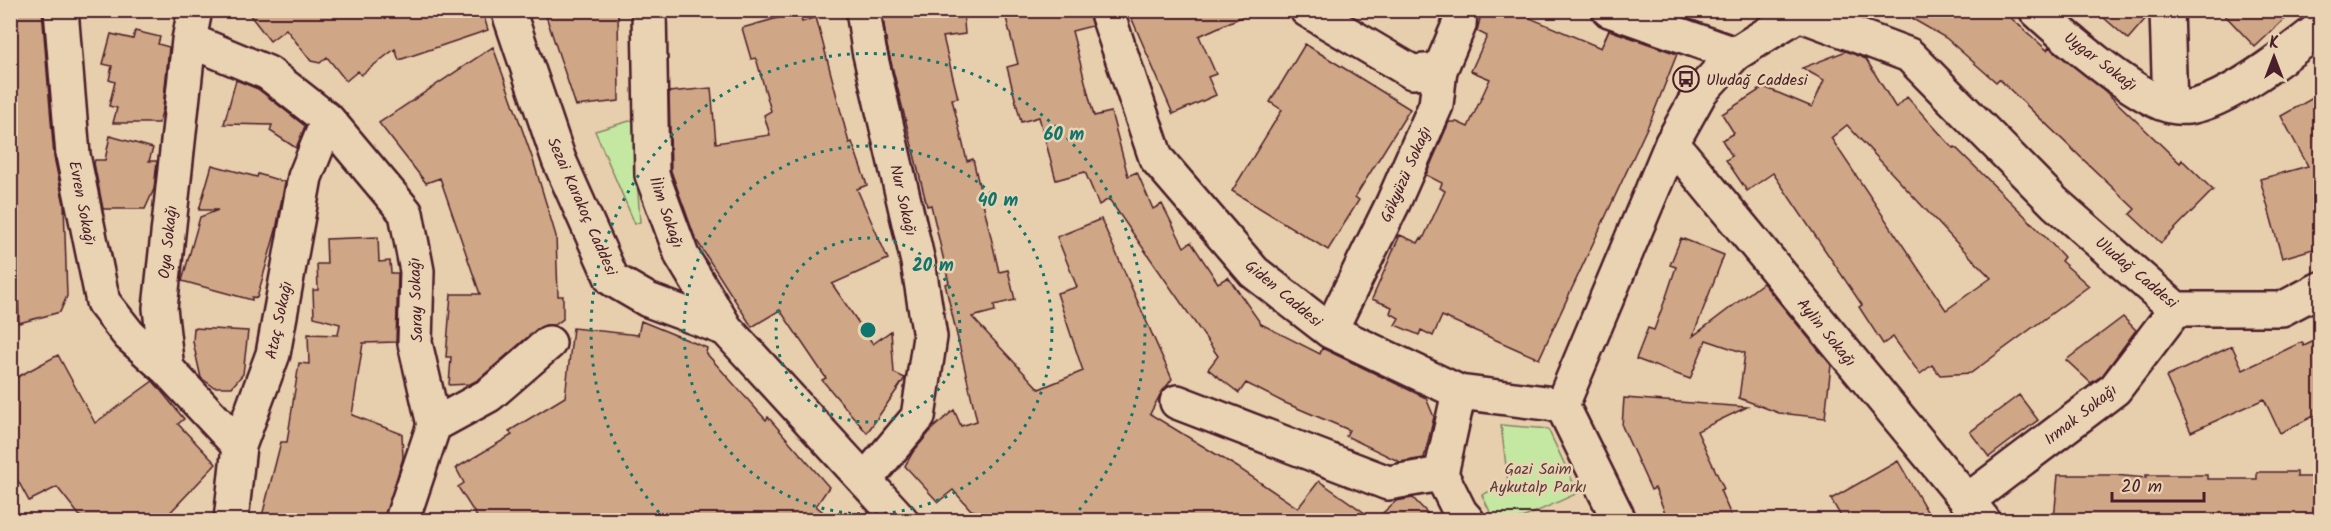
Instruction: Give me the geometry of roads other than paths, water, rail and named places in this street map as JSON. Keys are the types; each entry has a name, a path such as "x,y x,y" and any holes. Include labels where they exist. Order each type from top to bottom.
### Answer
{"street":[{"name":"Evren Sokağı","path":"61,10 73,155 103,302 129,335 167,369"},
{"name":"Sezai Karakoç Caddesi","path":"508,10 560,160 612,279 648,300 726,329 901,520"},
{"name":"İlim Sokağı","path":"649,10 652,175 682,256 726,329"},
{"name":"Nur Sokağı","path":"863,10 869,50 918,262 930,337 918,417 865,480"},
{"name":"Giden Caddesi","path":"1106,10 1156,158 1254,272 1330,331 1459,392 1562,405"},
{"path":"1307,10 1412,72 1440,70"},
{"name":"Gökyüzü Sokağı","path":"1330,331 1393,203 1437,105 1440,70 1459,25 1460,10"},
{"path":"1609,10 1735,54"},
{"name":"Uygar Sokağı","path":"2036,10 2104,66 2140,91 2170,106"},
{"path":"2168,10 2170,106 2188,107 2207,102 2264,71 2320,28"},
{"name":"Uludağ Caddesi","path":"1562,405 1672,143 1701,91 1735,54 1799,12 1909,55 2055,203 2176,309 2282,309 2320,289"},
{"name":"Oya Sokağı","path":"167,369 160,308 192,25"},
{"name":"Saray Sokağı","path":"192,25 268,73 328,120 406,213 417,272 415,343 434,425"},
{"name":"Ataç Sokağı","path":"231,520 239,446 273,354 305,177 328,120"},
{"name":"Aylin Sokağı","path":"1672,143 1975,511"},
{"name":"Irmak Sokağı","path":"1975,511 2115,389 2176,309"},
{"path":"402,520 434,425 489,395 549,343"},
{"path":"167,369 239,446"},
{"path":"1459,392 1441,474 1460,512 1467,520"},
{"path":"1177,402 1388,483 1441,474"},
{"path":"1562,405 1619,520"}],"place":[{"name":"Uludağ Caddesi","path":"1686,79"}],"park label":[{"name":"Gazi Saim Aykutalp Parkı","path":"1538,477"}]}
